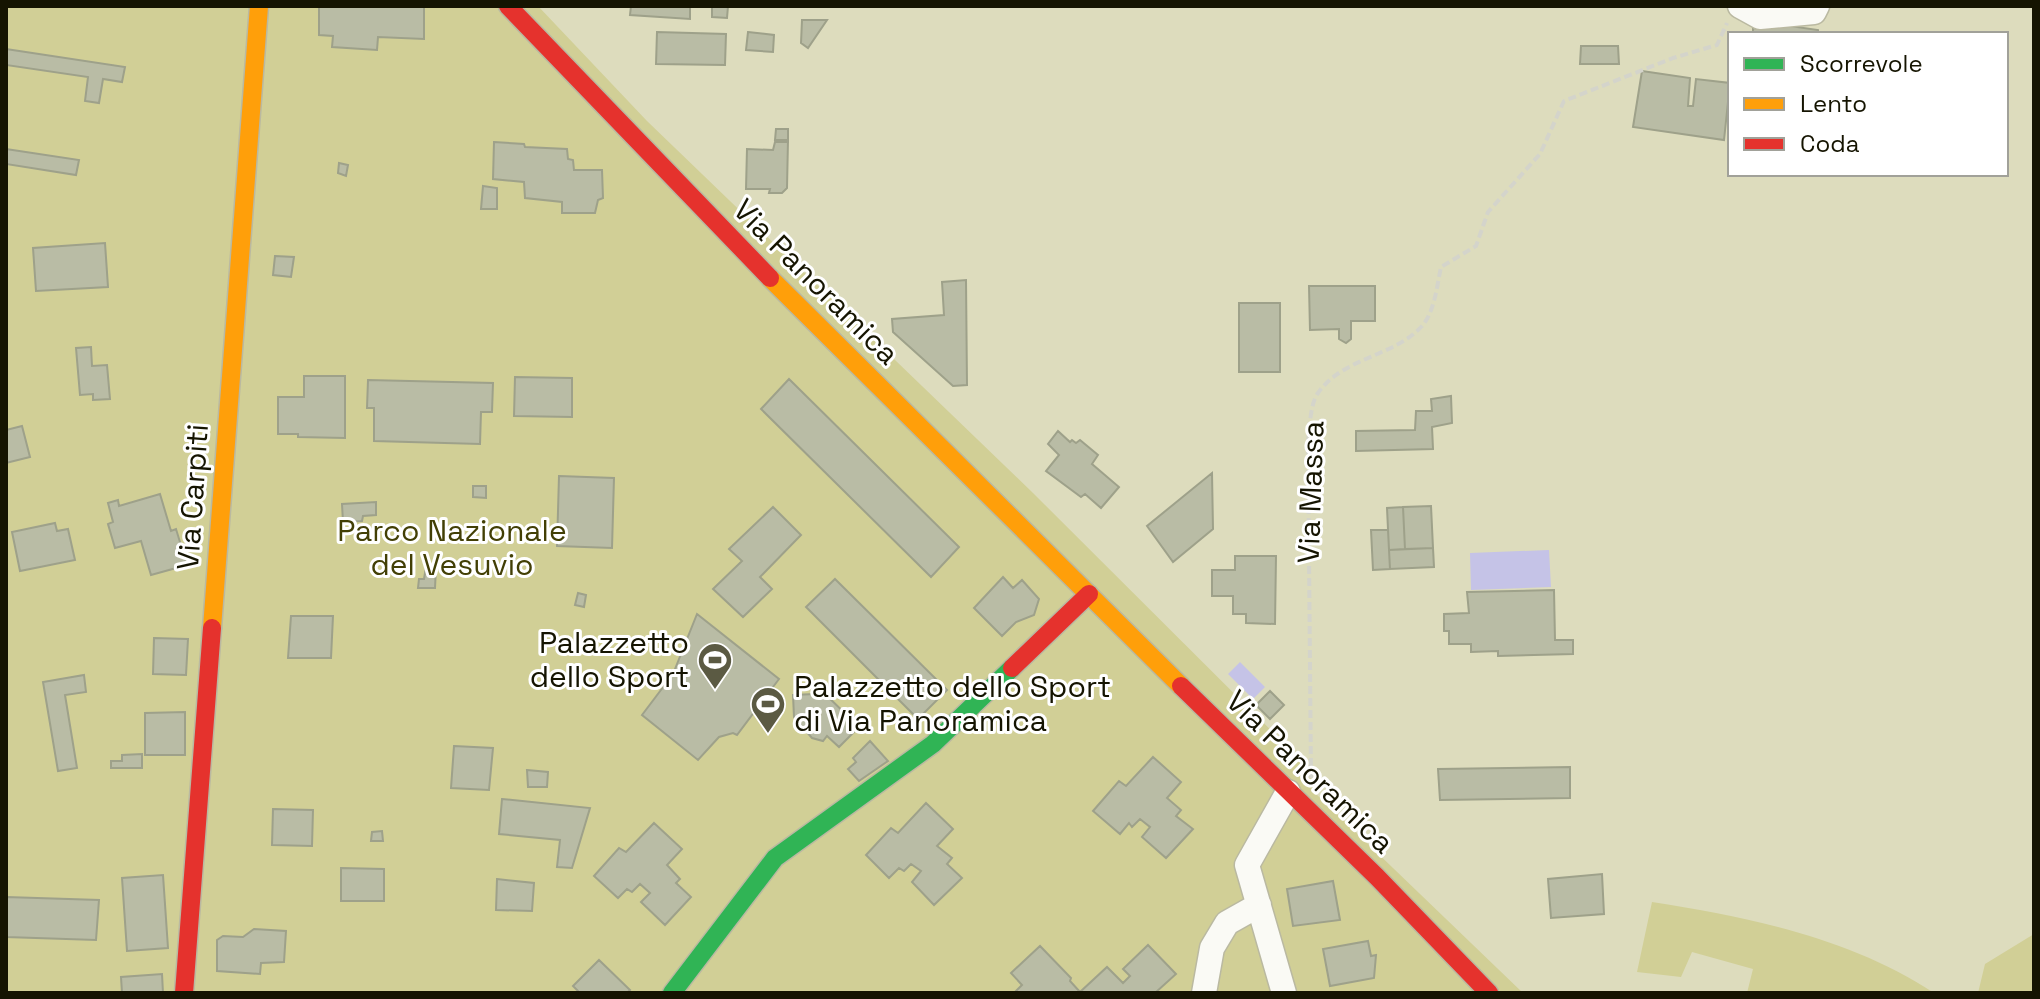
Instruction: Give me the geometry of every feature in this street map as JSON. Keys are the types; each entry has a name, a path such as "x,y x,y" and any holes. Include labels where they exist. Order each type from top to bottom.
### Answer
{"street":[{"name":"Via Carpiti","path":"184,993 259,6"},
{"name":"Via Panoramica","path":"508,6 751,259 1377,877 1489,993"},
{"path":"1734,12 1760,17 1814,12 1817,6"},
{"path":"672,993 775,858 933,744 1089,594"},
{"path":"1284,993 1247,865 1288,792"},
{"path":"1204,993 1212,948 1227,923 1259,905"}],"path":[{"name":"Via Massa","path":"1311,815 1308,441 1316,395 1334,375 1404,340 1423,325 1434,301 1441,267 1476,246 1488,212 1540,154 1564,101 1673,58 1717,45 1734,12"}],"green space":[{"name":"Parco Nazionale del Vesuvio","path":"6,6 538,6 647,121 1033,493 1307,766 1315,793 1523,993 6,993"},
{"path":"1652,902 1798,932 1869,958 1934,993 1747,993 1753,969 1692,952 1681,977 1637,972"},
{"path":"2034,934 2034,993 1978,993 1985,964"}],"water":[{"path":"1549,550 1551,587 1471,590 1470,553"},
{"path":"1240,662 1265,687 1253,699 1228,674"}],"building":[{"path":"319,6 424,6 424,39 378,37 377,50 332,47 333,36 319,35"},
{"path":"631,6 690,6 690,19 630,15"},
{"path":"712,6 728,6 727,18 712,17"},
{"path":"802,20 827,20 808,48 801,43"},
{"path":"1762,22 1818,32 1753,32 1753,28 1761,29"},
{"path":"657,32 726,34 725,65 656,64"},
{"path":"748,32 774,35 773,52 746,50"},
{"path":"1581,46 1618,46 1619,64 1580,64"},
{"path":"6,49 125,67 122,82 103,79 99,103 85,101 88,77 6,65"},
{"path":"1642,71 1690,78 1688,106 1693,106 1696,79 1728,83 1724,140 1633,127"},
{"path":"776,129 788,129 788,140 775,140"},
{"path":"494,142 567,149 574,170 602,170 603,198 598,200 595,213 562,213 562,202 525,198 524,182 493,179"},
{"path":"775,142 788,142 787,188 782,193 769,193 770,189 746,189 747,149 773,150"},
{"path":"6,149 79,160 76,175 6,164"},
{"path":"339,163 348,165 346,176 338,173"},
{"path":"483,186 497,188 497,209 481,209"},
{"path":"105,243 108,287 36,291 33,248"},
{"path":"275,256 294,257 291,277 273,275"},
{"path":"966,280 967,385 953,386 893,332 892,319 944,315 942,282"},
{"path":"1309,286 1375,286 1375,321 1351,321 1351,339 1346,343 1339,339 1339,329 1310,330"},
{"path":"1239,303 1280,303 1280,372 1239,372"},
{"path":"91,347 92,366 107,365 110,399 93,400 93,394 80,395 76,348"},
{"path":"304,376 345,376 345,438 278,434 278,397 304,397"},
{"path":"515,377 572,378 572,417 514,416"},
{"path":"789,379 959,547 931,577 761,409"},
{"path":"368,380 493,383 492,412 481,412 480,444 374,441 374,408 367,408"},
{"path":"1451,396 1452,423 1432,427 1433,449 1356,451 1356,431 1415,430 1416,411 1432,411 1431,399"},
{"path":"22,426 30,457 6,463 6,430"},
{"path":"1058,431 1070,442 1080,440 1098,455 1092,464 1119,487 1101,508 1085,494 1081,497 1046,471 1059,455 1048,444"},
{"path":"1212,473 1213,529 1173,562 1147,526"},
{"path":"559,476 614,478 612,548 557,546"},
{"path":"473,486 486,486 486,498 473,497"},
{"path":"160,494 171,531 176,529 187,565 151,575 141,541 115,548 108,524 113,522 108,503 118,500 119,506"},
{"path":"376,502 376,515 363,516 362,521 343,522 342,504"},
{"path":"1431,506 1433,548 1405,549 1403,507"},
{"path":"773,507 801,535 760,577 772,589 743,617 713,589 742,561 729,549"},
{"path":"1403,507 1405,549 1389,550 1387,508"},
{"path":"55,523 57,531 68,529 75,560 20,571 12,532"},
{"path":"1371,530 1388,530 1390,569 1373,570"},
{"path":"1433,548 1434,567 1390,569 1389,550"},
{"path":"1235,556 1276,556 1275,624 1246,623 1246,614 1233,614 1233,596 1212,596 1212,570 1235,570"},
{"path":"426,567 436,567 435,588 418,588 419,579 424,579"},
{"path":"1003,577 1013,588 1022,580 1039,599 1034,615 1016,622 1002,636 974,608"},
{"path":"835,579 947,690 918,719 806,607"},
{"path":"1554,590 1555,640 1573,640 1573,654 1498,656 1498,651 1471,652 1471,644 1449,644 1449,631 1444,631 1444,614 1469,613 1467,592"},
{"path":"578,593 586,595 584,607 575,605"},
{"name":"Palazzetto dello Sport","path":"697,614 779,679 737,735 733,733 719,737 698,760 642,715 673,674"},
{"path":"291,616 333,616 331,658 288,658"},
{"path":"154,638 188,639 186,675 153,674"},
{"path":"84,675 86,692 65,695 77,768 58,771 43,682"},
{"path":"820,689 859,727 839,747 827,736 823,741 812,738 794,717 793,695 815,694"},
{"path":"1270,691 1284,705 1270,719 1256,705"},
{"path":"185,712 185,755 145,755 145,713"},
{"path":"870,741 888,761 859,781 848,769 856,762 853,758"},
{"path":"454,746 493,748 489,790 451,788"},
{"path":"142,754 142,768 111,768 111,761 122,761 122,755"},
{"path":"1153,757 1181,782 1167,798 1181,810 1176,816 1193,829 1166,858 1142,837 1150,827 1140,819 1132,827 1129,823 1120,834 1093,811 1119,781 1126,786"},
{"path":"1570,767 1570,798 1440,800 1438,769"},
{"path":"527,770 548,772 547,787 528,787"},
{"path":"502,799 590,808 572,868 557,867 560,840 499,834"},
{"path":"926,803 953,829 937,846 952,858 947,864 962,878 934,905 912,882 921,871 911,864 904,871 899,868 889,878 866,855 891,828 898,833"},
{"path":"273,809 313,810 312,846 272,845"},
{"path":"654,823 682,849 667,865 680,879 676,883 691,897 665,925 641,902 650,893 640,884 632,892 627,889 618,898 594,876 619,848 626,852"},
{"path":"382,831 383,841 371,841 372,832"},
{"path":"341,868 384,869 384,901 341,901"},
{"path":"1602,874 1604,914 1551,918 1548,879"},
{"path":"163,875 168,948 127,951 122,878"},
{"path":"497,879 534,883 532,911 496,910"},
{"path":"1333,881 1340,920 1293,926 1287,889"},
{"path":"6,897 99,900 96,940 6,937"},
{"path":"254,929 286,931 284,962 261,963 260,974 217,971 217,940 223,936 243,937"},
{"path":"1368,941 1371,956 1376,955 1374,978 1330,986 1323,949"},
{"path":"1148,945 1176,974 1155,993 1014,993 1022,985 1011,973 1040,946 1080,992 1107,967 1123,983 1130,976 1123,969"},
{"path":"599,960 630,990 627,993 580,993 573,986"},
{"path":"162,974 163,993 122,993 121,977"}],"traffic: fast":[{"path":"672,993 775,858 933,744 1012,668"}],"traffic: slow":[{"path":"212,628 259,6"},
{"path":"770,278 1181,686"}],"traffic: jam":[{"path":"508,6 770,278"},
{"path":"1012,668 1089,594"},
{"path":"184,993 212,628"},
{"path":"1181,686 1377,877 1489,993"}],"place":[{"name":"Palazzetto dello Sport","path":"715,691"},
{"name":"Palazzetto dello Sport di Via Panoramica","path":"768,735"}]}
